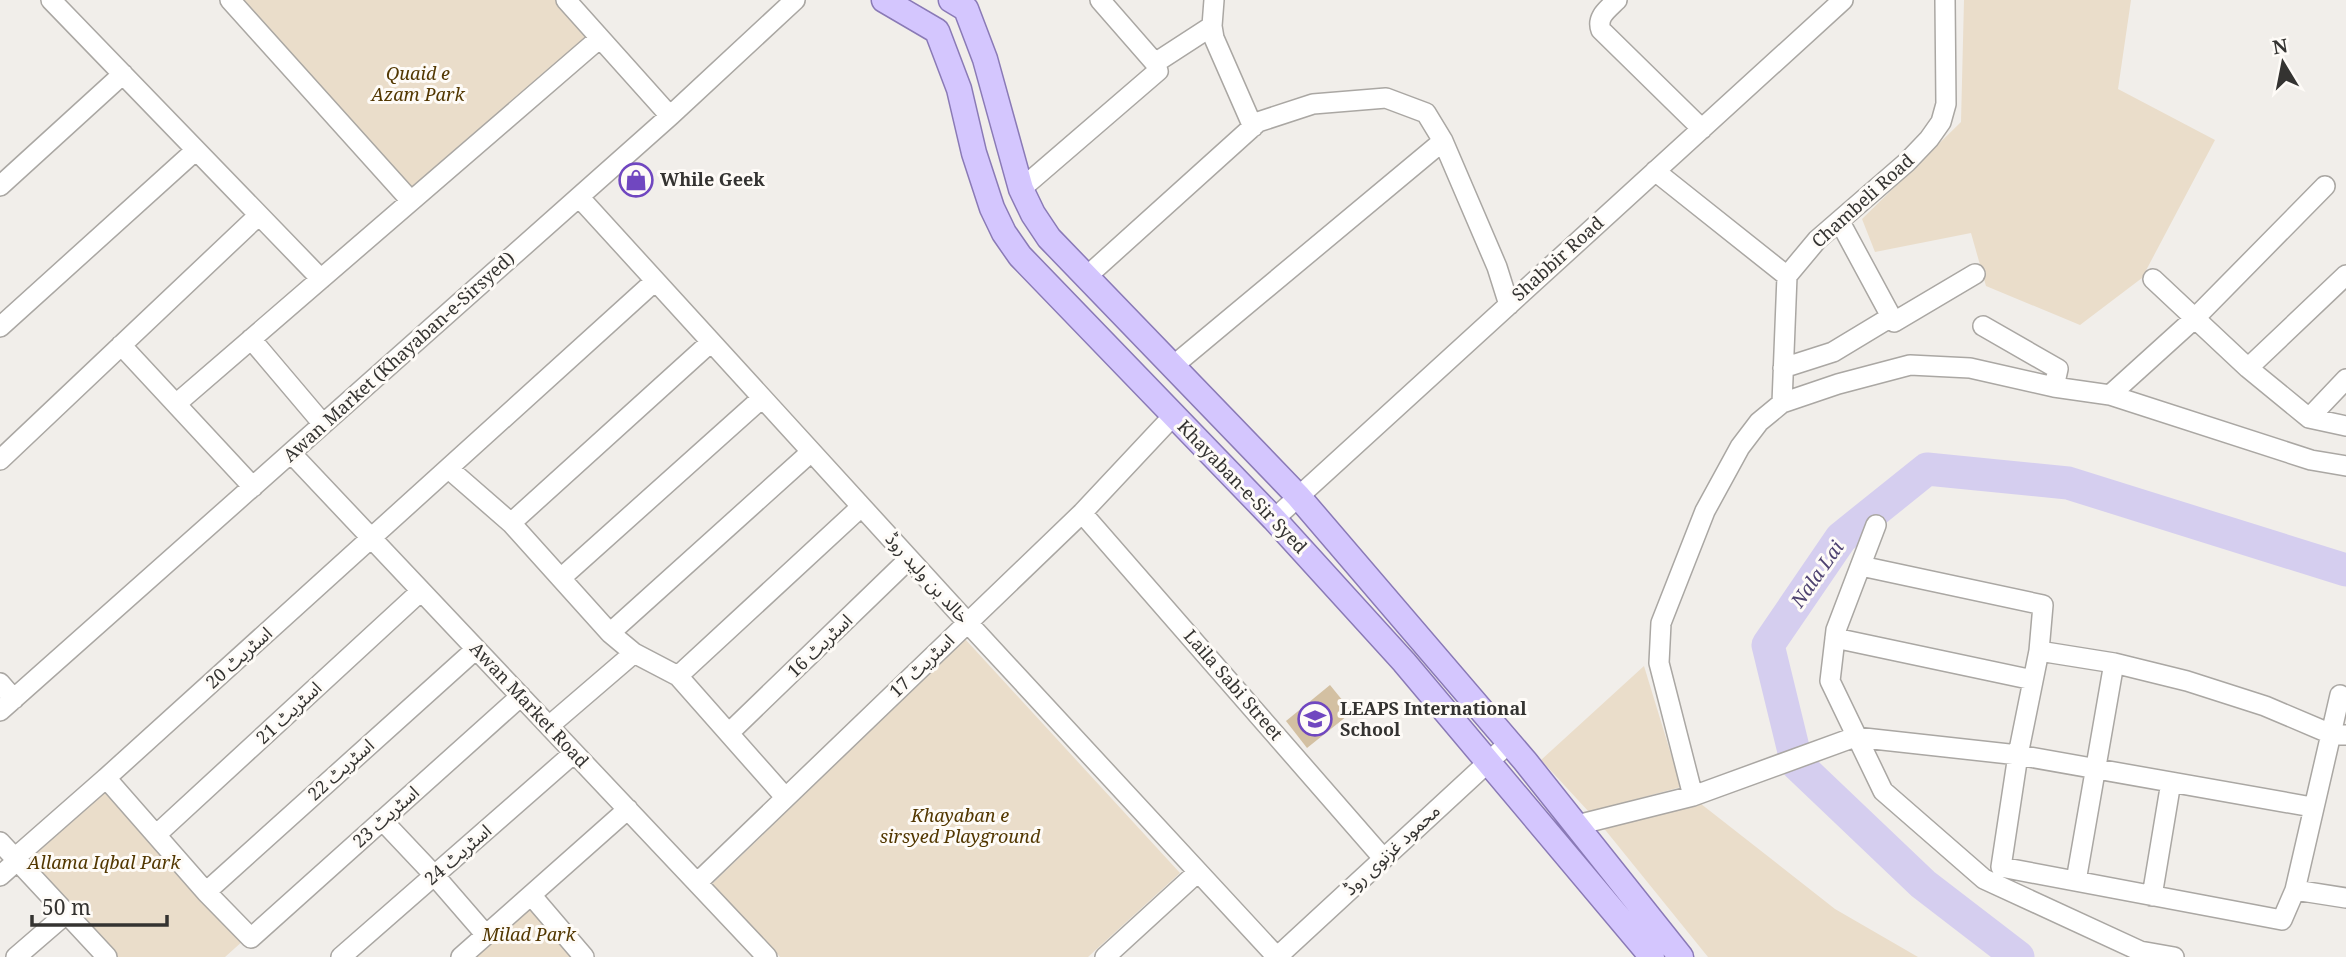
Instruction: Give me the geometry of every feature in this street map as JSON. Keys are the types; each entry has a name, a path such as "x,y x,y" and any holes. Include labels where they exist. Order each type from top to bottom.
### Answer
{"main road":[{"name":"Khayaban-e-Sir Syed","path":"884,0 937,32 959,89 974,153 992,208 1004,233 1020,256 1273,519 1404,662 1652,957"},
{"name":"Khayaban-e-Sir Syed","path":"951,0 965,9 985,59 1010,141 1021,189 1049,238 1298,496 1509,743 1681,957"}],"street":[{"path":"51,0 321,279"},
{"path":"566,0 670,116"},
{"name":"Awan Market (Khayaban-e-Sirsyed)","path":"7,705 579,198 795,0"},
{"path":"1100,0 1157,67"},
{"path":"1214,0 1212,26 1220,52 1253,127"},
{"path":"1617,0 1600,18 1598,23 1601,30 1702,129"},
{"name":"Shabbir Road","path":"1273,519 1843,0"},
{"name":"Chambeli Road","path":"1787,276 1817,240 1907,162 1941,122 1946,104 1945,0"},
{"path":"232,1 411,201"},
{"path":"1021,189 1157,67 1212,26"},
{"path":"176,404 600,38"},
{"path":"0,186 123,74"},
{"path":"1086,278 1258,122 1313,104 1387,98 1426,113 1443,141 1497,267 1509,304"},
{"path":"1173,366 1443,141"},
{"path":"0,327 196,150"},
{"path":"1655,171 1787,276 1782,403"},
{"path":"2110,395 2194,319 2325,186"},
{"name":"خالد بن ولید روڈ","path":"579,198 1277,957"},
{"path":"0,460 259,215"},
{"path":"1840,222 1894,322 1975,274"},
{"path":"2248,368 2346,275"},
{"path":"2153,279 2248,368 2309,418 2346,426"},
{"name":"اسٹریٹ 20","path":"0,876 655,281"},
{"path":"1783,368 1833,352 1891,317"},
{"path":"1983,326 2058,369 2054,387"},
{"path":"251,339 323,424"},
{"path":"511,523 711,342"},
{"path":"121,345 253,487"},
{"path":"1699,794 1660,663 1661,622 1705,511 1740,447 1759,422 1782,403 1838,384 1910,365 1970,368 2054,387 2110,395 2311,460 2346,466"},
{"path":"2309,418 2346,379"},
{"path":"561,578 762,398"},
{"name":"اسٹریٹ 17","path":"697,883 1082,513 1173,416"},
{"path":"610,633 811,452"},
{"name":"Awan Market Road","path":"291,453 767,957"},
{"path":"449,468 511,523 610,633 634,653 678,676 785,797"},
{"path":"678,676 861,507"},
{"name":"Laila Sabi Street","path":"1082,513 1383,858"},
{"path":"1876,525 1835,638 1830,681 1847,740 1883,791 1984,879 2140,951 2174,957"},
{"name":"اسٹریٹ 16","path":"730,733 909,559"},
{"path":"1861,566 2043,605 2039,650 2018,755 2001,867 2283,920 2295,890 2312,807 2338,735 2340,695"},
{"name":"اسٹریٹ 21","path":"156,835 422,591"},
{"path":"1835,638 2033,680"},
{"name":"اسٹریٹ 22","path":"206,892 476,649"},
{"path":"2039,650 2113,663 2188,681 2265,706 2338,735"},
{"path":"549,726 634,653"},
{"path":"2076,881 2113,663"},
{"path":"0,683 7,705"},
{"name":"اسٹریٹ 23","path":"206,892 251,938 521,696"},
{"path":"1577,825 1699,794 1847,740 2018,755 2312,807"},
{"name":"محمود غزنوی روڈ","path":"1277,957 1509,743"},
{"name":"اسٹریٹ 24","path":"341,957 575,753"},
{"path":"106,778 206,892"},
{"path":"2152,896 2171,782"},
{"path":"461,957 628,809"},
{"path":"382,820 486,936"},
{"path":"0,842 107,957"},
{"path":"1105,957 1198,872"},
{"path":"2295,890 2346,898"},
{"path":"531,895 584,957"},
{"path":"16,957 67,913"}],"green space":[{"name":"Quaid e Azam Park","path":"235,0 566,0 600,38 411,201"},
{"path":"1964,0 2131,0 2118,89 2215,140 2142,278 2080,325 1986,286 1971,233 1875,252 1862,219 1961,122"},
{"name":"Khayaban e sirsyed Playground","path":"965,639 1180,873 1088,957 780,957 712,884"},
{"path":"1644,666 1681,787 1589,812 1541,760"},
{"name":"Allama Iqbal Park","path":"105,785 244,940 225,957 116,957 26,857"},
{"path":"1696,800 1835,909 1918,957 1708,957 1598,821"},
{"name":"Milad Park","path":"529,905 577,957 473,957"}],"building":[{"path":"1330,685 1352,712 1307,748 1286,721"}],"waterway":[{"name":"Nala Lai","path":"2018,957 1923,884 1797,764 1768,645 1841,538 1927,469 2068,483 2346,570"}],"place":[{"name":"While Geek","path":"636,180"},
{"name":"LEAPS International School","path":"1315,719"}]}
